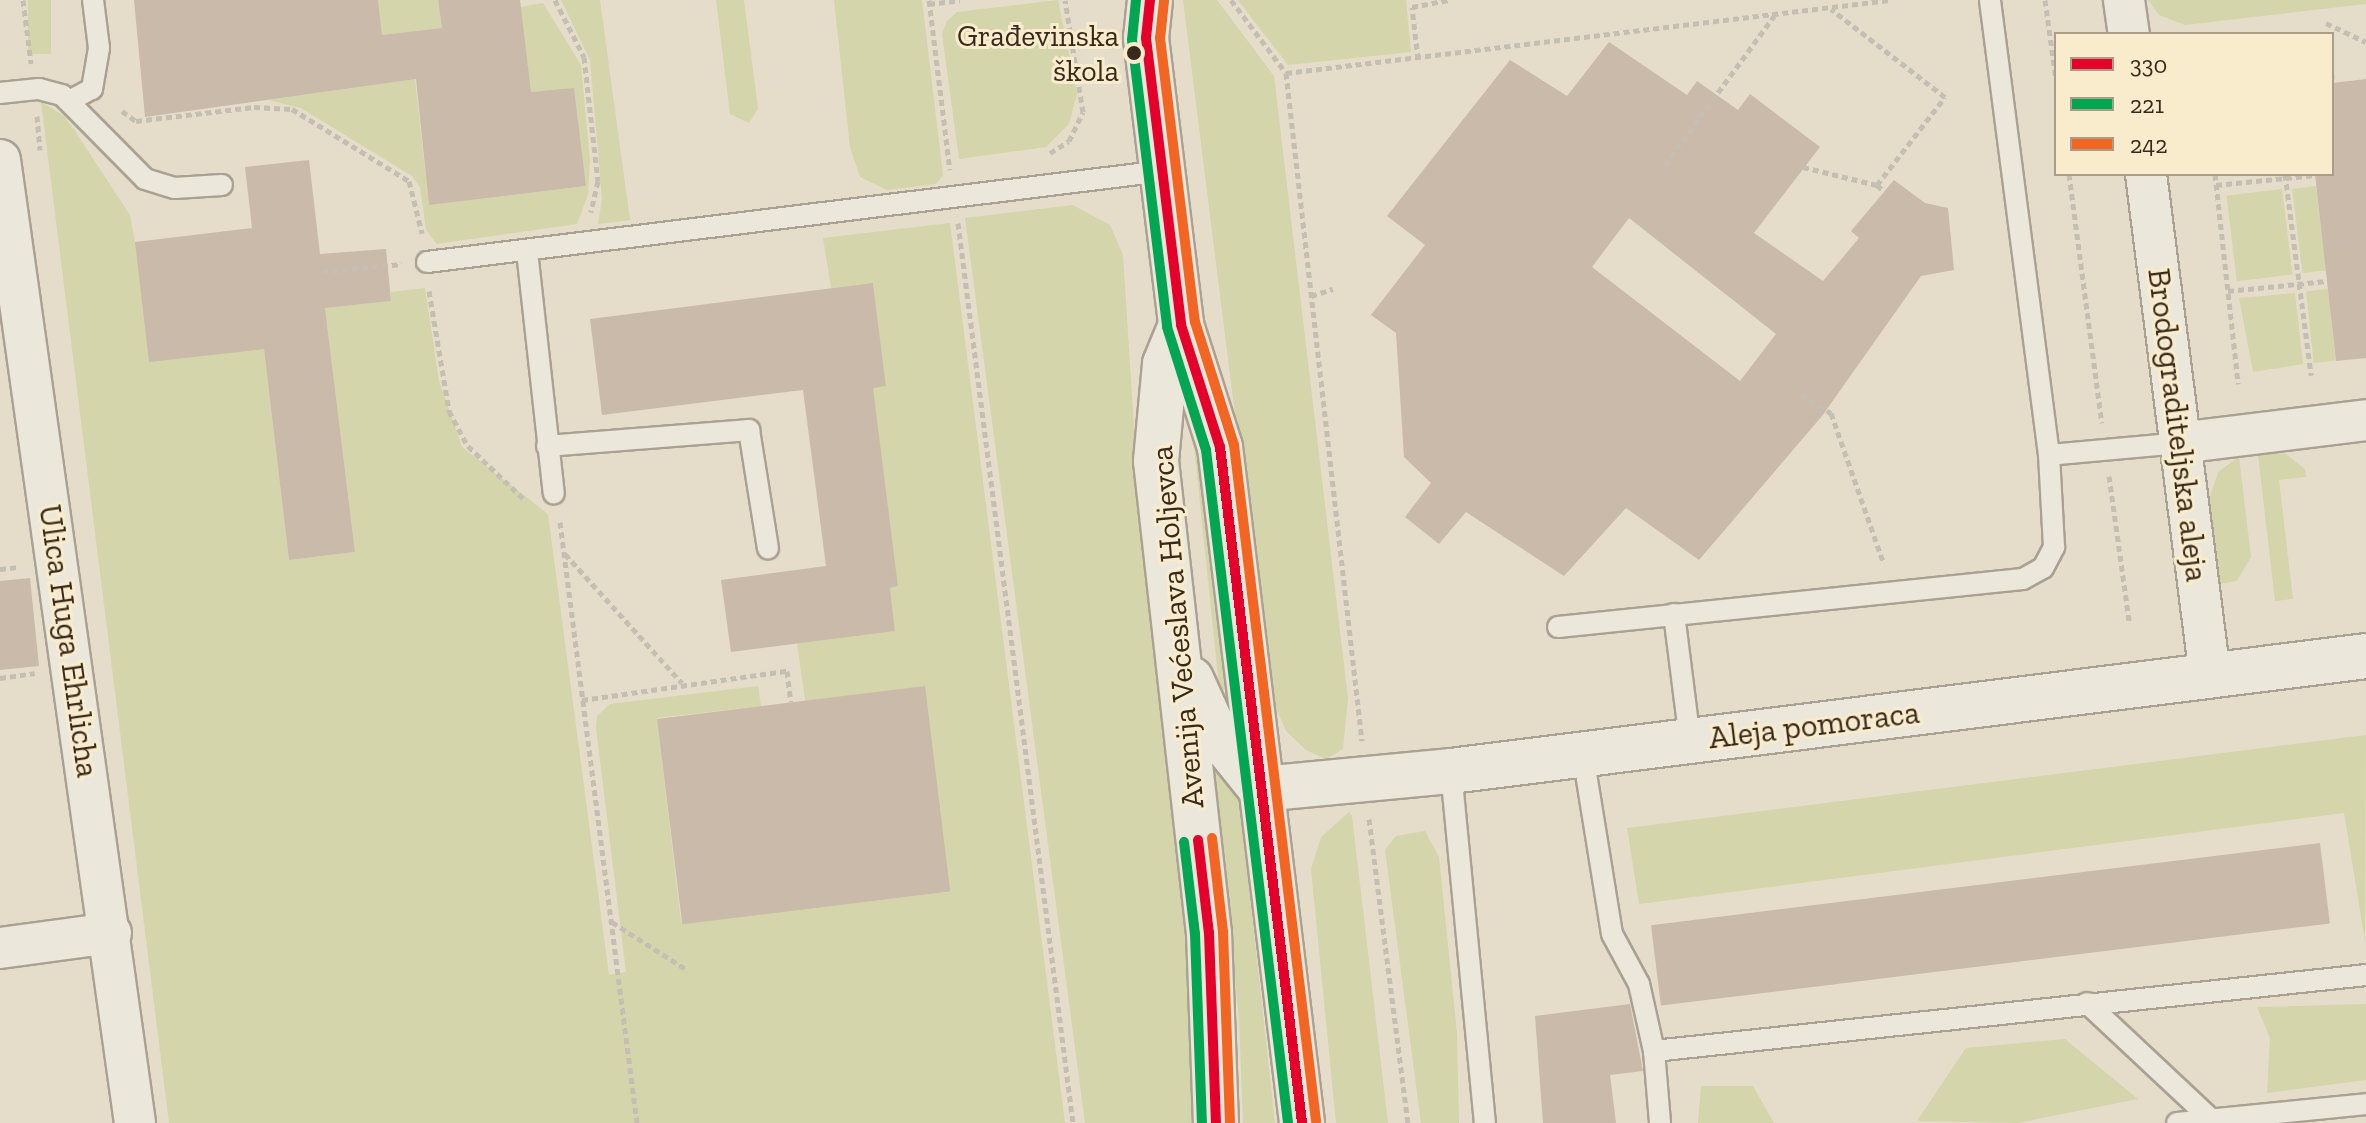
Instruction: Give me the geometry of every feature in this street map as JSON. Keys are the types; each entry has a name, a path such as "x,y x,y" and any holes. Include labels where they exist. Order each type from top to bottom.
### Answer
{"street":[{"path":"2124,0 2129,32"},
{"name":"Avenija Većeslava Holjevca","path":"1142,13 1181,325 1220,447 1302,1123"},
{"name":"Ulica Huga Ehrlicha","path":"0,160 111,933 135,1123"},
{"name":"Brodograditeljska aleja","path":"2146,176 2210,676"},
{"name":"Avenija Većeslava Holjevca","path":"1181,325 1165,364 1156,461 1209,933 1216,1123"},
{"path":"2180,443 2366,420"},
{"path":"1172,624 1198,701 1235,762 1261,789"},
{"name":"Aleja pomoraca","path":"1261,789 1451,771 2366,656"},
{"path":"0,948 111,933"}],"lane":[{"path":"69,101 92,89 99,48 93,0"},
{"path":"1558,627 2023,579 2043,568 2054,547 2049,455 1990,0"},
{"path":"0,93 39,89 69,101 145,179 175,188 222,185"},
{"path":"427,262 1163,171"},
{"path":"527,251 554,494"},
{"path":"547,446 749,430 768,548"},
{"path":"2049,455 2180,443"},
{"path":"1674,614 1690,741"},
{"path":"1583,755 1612,934 1639,984 1654,1051 1660,1123"},
{"path":"1451,771 1485,1123"},
{"path":"1654,1051 2366,975"},
{"path":"2087,1003 2209,1117"},
{"path":"2177,1123 2209,1117 2366,1104"}],"path":[{"path":"555,0 584,57 591,101 598,181 581,244"},
{"path":"951,178 929,2 960,0"},
{"path":"1041,154 1069,141 1083,112 1065,0"},
{"path":"1231,0 1286,73 1362,746"},
{"path":"1418,59 1412,3 1449,0"},
{"path":"1286,73 1890,0"},
{"path":"2045,0 2054,65"},
{"path":"1831,8 1945,97 1877,185"},
{"path":"1665,165 1774,16"},
{"path":"2327,32 2326,23 2366,42"},
{"path":"92,89 136,121 254,107 292,109 409,181 427,262 449,411 468,446 529,503"},
{"path":"950,168 964,166"},
{"path":"1803,167 1877,185 1885,192"},
{"path":"2069,176 2129,621"},
{"path":"2215,176 2238,384"},
{"path":"2216,185 2285,176 2311,375"},
{"path":"957,218 1073,1123"},
{"path":"322,272 388,266"},
{"path":"2228,291 2327,281"},
{"path":"1310,297 1333,289"},
{"path":"1801,395 1831,413 1893,591"},
{"path":"554,494 561,527 637,1123"},
{"path":"550,519 561,527"},
{"path":"564,553 682,683"},
{"path":"582,700 682,683 787,671 791,702"},
{"path":"0,678 44,672"},
{"path":"1367,808 1408,1123"},
{"path":"611,922 687,970"}],"green space":[{"path":"28,0 51,0 51,54 28,54"},
{"path":"378,0 438,0 442,28 382,35"},
{"path":"561,0 600,0 630,220 598,224 602,199 590,60"},
{"path":"716,0 744,0 758,109 749,123 730,114"},
{"path":"834,0 922,0 943,175 936,184 887,190 860,177 850,147"},
{"path":"1058,0 1077,94 1069,124 1046,147 959,159 942,34 947,21 957,12"},
{"path":"1183,0 1217,0 1274,76 1348,698 1343,749 1326,759 1306,750 1286,731 1270,694"},
{"path":"1238,0 1406,0 1411,52 1288,65"},
{"path":"2148,0 2366,0 2366,4 2185,25 2159,15"},
{"path":"543,3 581,65 590,160 588,195 577,224 437,244 426,230 420,187 412,176 301,108 268,100 415,79 429,205 586,186 574,89 531,92 520,7"},
{"path":"41,102 63,115 75,131 130,215 135,242 264,349 289,560 355,552 325,308 391,301 391,292 425,288 439,381 462,447 548,514 609,975 626,972 596,728 597,716 610,704 758,686 761,706 657,718 681,922 949,892 805,700 797,643 895,631 890,588 898,586 877,423 864,389 886,385 873,283 831,288 823,238 950,223 1065,1123 169,1123"},
{"path":"2316,186 2326,270 2303,273 2292,189"},
{"path":"2282,189 2292,274 2237,281 2226,196"},
{"path":"1073,205 1110,225 1123,255 1140,521 1188,915 1194,1123 1085,1123 965,218"},
{"path":"2328,289 2336,361 2314,363 2306,291"},
{"path":"2295,293 2303,364 2253,372 2239,298"},
{"path":"1194,446 1199,449 1228,685 1224,690 1219,686"},
{"path":"2262,452 2286,454 2305,469 2306,477 2279,480 2293,599 2275,601 2258,455"},
{"path":"2239,457 2251,557 2237,581 2218,584 2209,498 2219,471"},
{"path":"2366,735 2365,941 2344,813 1639,904 1627,828"},
{"path":"1213,763 1238,788 1275,1123 1243,1123 1239,1019"},
{"path":"1349,812 1352,816 1388,1123 1336,1123 1311,869 1321,837"},
{"path":"1425,831 1439,857 1457,1033 1459,1123 1421,1123 1385,850 1396,836"},
{"path":"2366,1004 2366,1080 2267,1093 2270,1038 2257,1007"},
{"path":"2065,1039 2138,1099 2017,1123 1917,1121 1966,1048"},
{"path":"1701,1086 1753,1086 1774,1123 1698,1123"}],"building":[{"path":"134,0 378,0 382,35 442,28 438,0 520,0 531,92 574,88 586,186 429,205 416,79 145,117"},
{"path":"1609,42 1687,95 1697,81 1738,110 1750,94 1820,147 1754,233 1823,281 1859,238 1851,231 1894,180 1925,203 1948,208 1954,270 1921,276 1822,416 1699,560 1626,508 1564,576 1466,512 1439,544 1405,517 1431,483 1404,457 1396,333 1371,315 1425,245 1387,216 1510,60 1567,96","holes":["1629,218 1776,334 1740,381 1592,267"]},
{"path":"2366,79 2366,358 2336,361 2315,176 2334,176 2334,83"},
{"path":"309,160 320,254 386,249 391,301 325,308 355,552 289,560 264,349 149,362 135,242 252,228 245,167"},
{"path":"873,283 886,386 873,388 898,586 890,588 895,631 731,652 721,580 826,566 803,390 602,415 590,319"},
{"path":"30,578 39,666 0,670 0,581"},
{"path":"925,686 950,891 682,924 657,719"},
{"path":"2320,843 2330,923 1661,1006 1651,925"},
{"path":"1630,1004 1643,1071 1610,1075 1616,1123 1543,1123 1535,1016"}],"transit line":[{"name":"221","path":"1136,0 1132,40 1167,327 1206,450 1288,1123"},
{"name":"330","path":"1150,0 1146,38 1181,325 1220,447 1302,1123"},
{"name":"242","path":"1164,1 1160,38 1195,322 1234,445 1316,1121"},
{"name":"242","path":"1212,838 1223,932 1230,1122"},
{"name":"330","path":"1198,840 1209,933 1216,1123"},
{"name":"221","path":"1184,842 1195,934 1202,1123"}],"place":[{"name":"Građevinska škola","path":"1134,53"}]}
